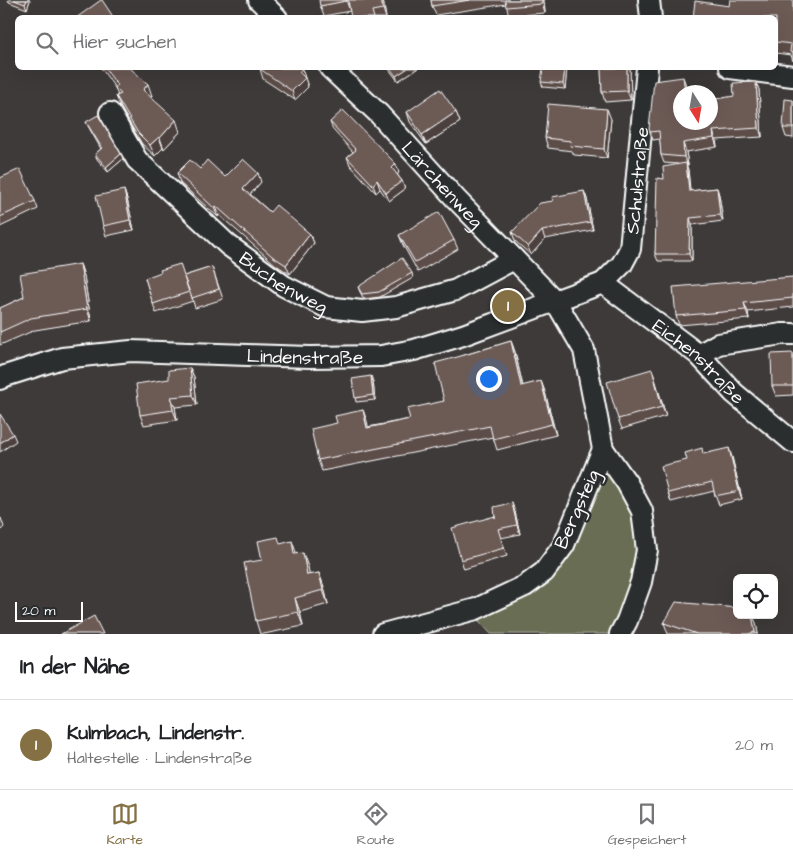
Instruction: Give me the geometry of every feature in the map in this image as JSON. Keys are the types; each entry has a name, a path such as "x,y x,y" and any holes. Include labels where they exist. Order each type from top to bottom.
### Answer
{"street":[{"path":"259,0 274,15"},
{"path":"648,0 650,15"},
{"name":"Lärchenweg","path":"332,70 379,114 456,199 556,302"},
{"name":"Schulstraße","path":"603,283 622,264 630,249 647,70"},
{"path":"746,70 793,76"},
{"name":"Buchenweg","path":"110,113 137,160 228,245 284,286 326,307 362,311 396,307 456,290 514,259"},
{"name":"Lindenstraße","path":"0,380 5,376 62,358 131,351 310,357 381,356 414,350 463,335 603,283"},
{"name":"Eichenstraße","path":"603,283 699,355 734,393 793,442"},
{"name":"Bergsteig","path":"556,302 584,350 602,450 627,483 642,511 647,550 641,582 627,621 620,634"},
{"path":"699,355 718,344 793,334"},
{"name":"Bergsteig","path":"383,634 476,609 524,586 544,572 564,545 602,450"}],"green space":[{"path":"603,449 642,511 641,582 617,634 491,634 469,610 544,572"}],"building":[{"path":"14,0 27,0 25,4"},
{"path":"102,0 112,15 80,15"},
{"path":"319,0 346,0 346,1 320,6"},
{"path":"348,0 381,0 383,9 372,11 373,15 350,15"},
{"path":"431,0 470,0 432,6"},
{"path":"505,0 542,0 542,4 506,7"},
{"path":"730,0 793,0 793,53 790,52 791,44 778,42 778,15 693,15 695,1 729,6"},
{"path":"106,70 132,70 148,84 143,90 176,120 160,138 150,145 138,133 116,96 121,94 115,88 117,85"},
{"path":"261,70 301,70 299,72 305,78 292,91"},
{"path":"392,70 405,70 396,76"},
{"path":"543,70 565,70 563,84 541,82"},
{"path":"601,70 627,70 627,91 602,92"},
{"path":"683,77 684,85 673,85 673,130 718,130 718,99 734,96 733,83 756,82 759,128 713,131 714,138 683,143 684,157 661,155 659,131 650,132 649,129 654,81"},
{"path":"440,89 456,112 422,135 407,112"},
{"path":"785,99 793,100 793,128 783,128"},
{"path":"548,104 607,109 604,149 570,146 571,141 545,138"},
{"path":"343,110 396,164 392,168 402,181 386,193 377,180 373,185 347,157 356,150 330,122"},
{"path":"98,115 121,154 106,167 95,154 102,148 86,122"},
{"path":"243,159 258,173 243,189 270,212 276,205 310,234 286,265 272,256 216,206 214,208 177,173 190,160 200,169 207,160 225,177"},
{"path":"686,163 689,191 717,188 720,215 690,218 689,254 655,254 657,178 664,179 663,167"},
{"path":"20,169 35,201 0,217 0,178"},
{"path":"124,190 130,220 103,226 96,196"},
{"path":"584,191 590,222 542,231 528,247 512,232 540,203 553,201 552,197"},
{"path":"439,212 454,240 415,262 399,235"},
{"path":"402,258 412,273 379,292 362,294 358,287"},
{"path":"80,264 87,309 31,318 0,332 0,308 24,297 20,274"},
{"path":"180,264 184,276 212,267 219,289 192,298 184,277 189,292 153,304 145,278 161,272 160,270"},
{"path":"793,277 793,298 744,303 746,310 676,316 673,287"},
{"path":"511,341 521,386 541,381 552,424 493,439 490,426 318,460 311,429 337,423 335,416 363,410 367,428 410,419 407,409 444,401 435,363"},
{"path":"793,353 793,386 772,386 771,354"},
{"path":"190,368 193,395 171,397 173,410 140,415 136,384 169,379 169,370"},
{"path":"652,369 662,407 618,419 607,382"},
{"path":"371,376 373,395 355,398 352,379"},
{"path":"0,414 13,434 0,443"},
{"path":"702,448 703,454 729,448 739,491 715,496 712,482 668,493 661,466 687,460 685,453"},
{"path":"512,503 517,525 498,529 504,548 461,560 452,528 495,516 494,507"},
{"path":"278,537 280,544 292,541 294,554 303,553 307,575 319,573 323,590 295,598 298,612 256,621 244,563 262,560 258,541"},
{"path":"676,602 733,608 733,619 753,619 755,632 748,634 697,634 664,623"},
{"path":"94,616 103,634 61,634"}],"place":[{"name":"Kulmbach, Lindenstr.","path":"508,306"}]}
